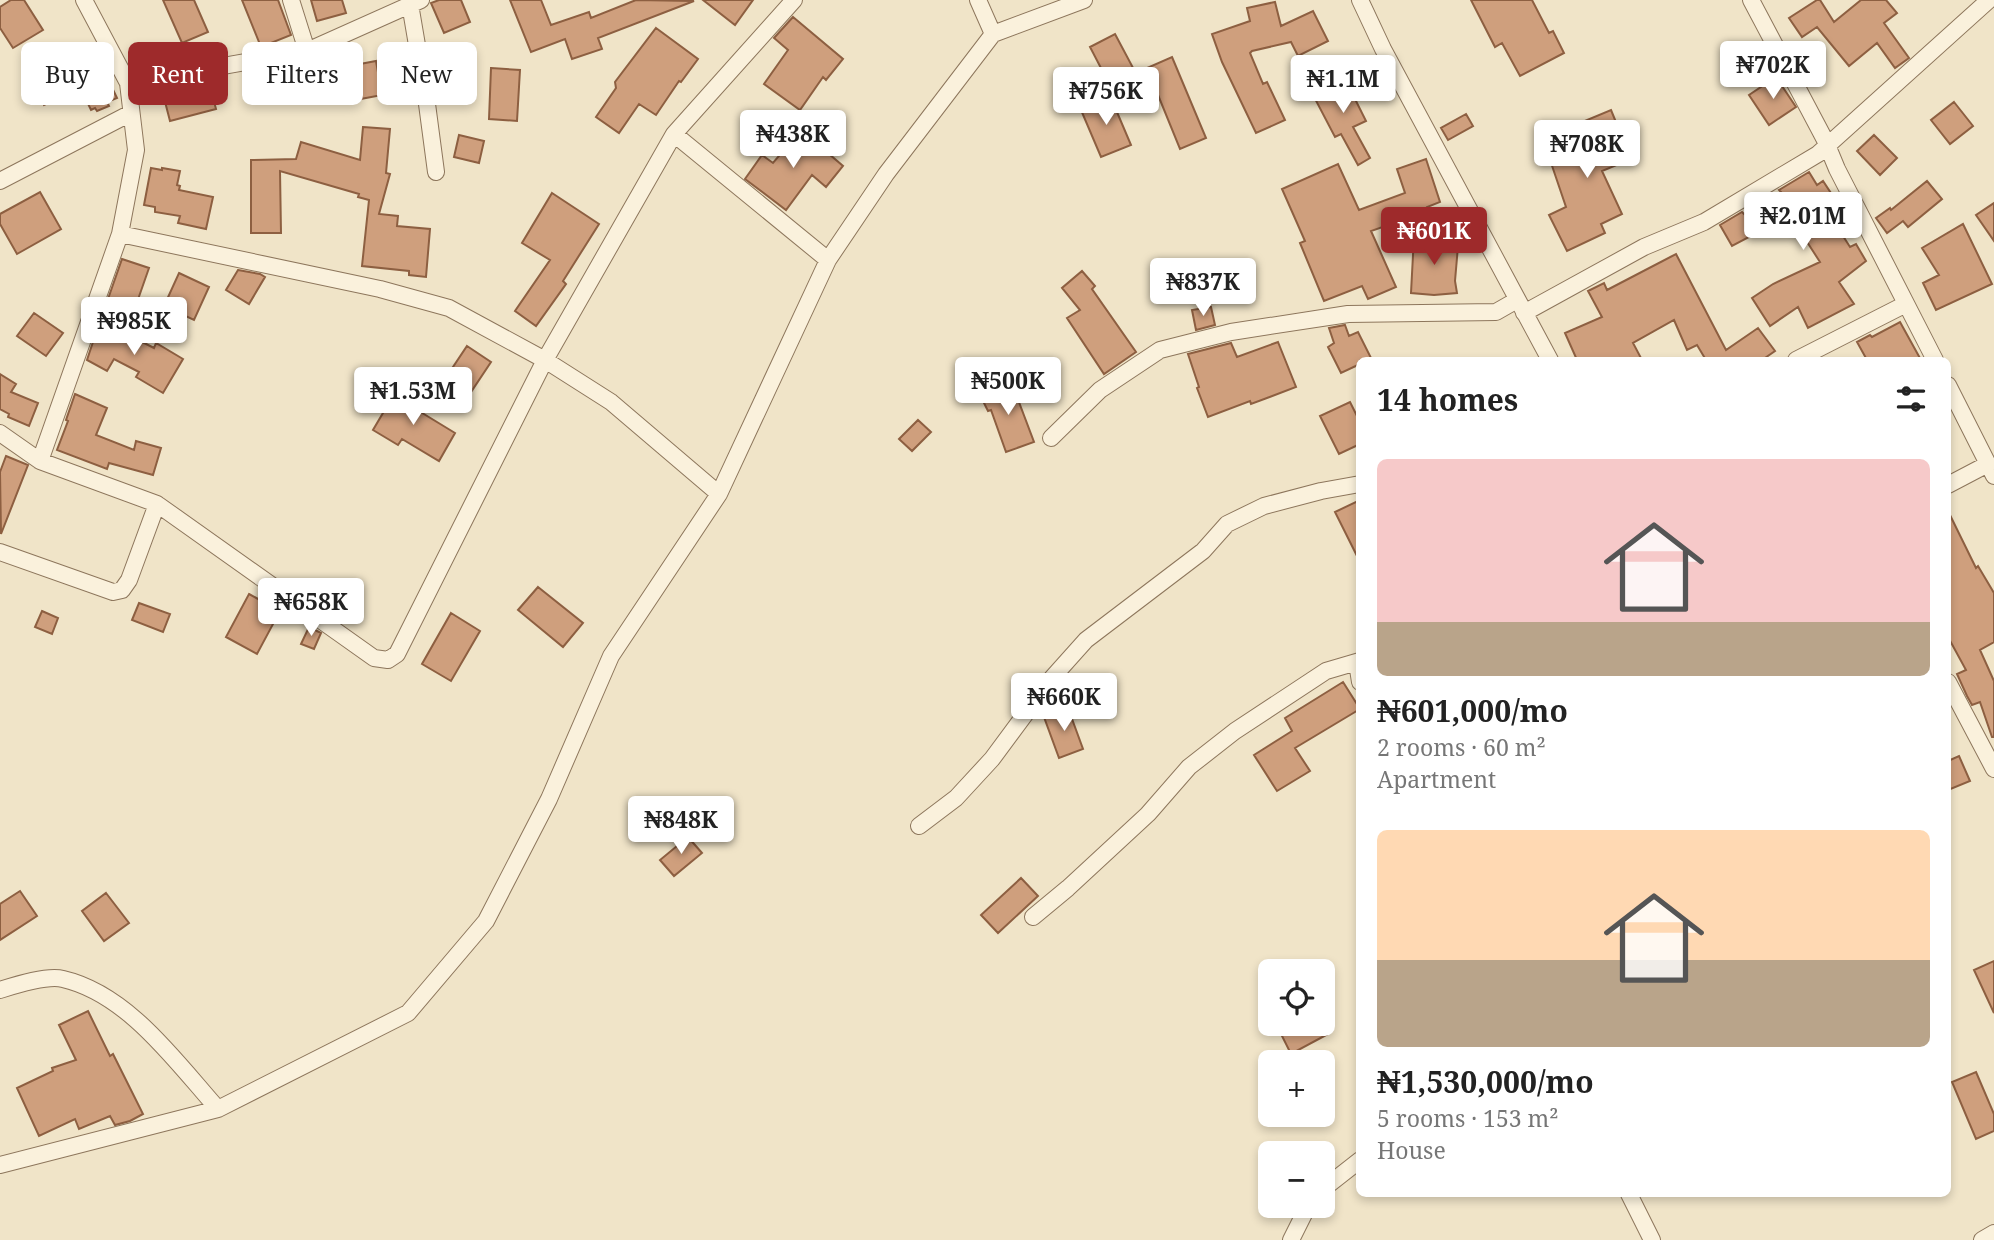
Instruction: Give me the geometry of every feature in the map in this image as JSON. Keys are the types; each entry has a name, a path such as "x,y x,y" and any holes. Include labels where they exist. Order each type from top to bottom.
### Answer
{"street":[{"path":"84,0 128,83"},
{"path":"291,0 304,42"},
{"path":"0,433 40,461 157,504 374,658 387,660 397,654 545,360 674,134 794,0"},
{"path":"978,0 993,34"},
{"path":"0,1165 218,1109 408,1013 486,921 550,799 611,656 719,494 828,260 886,174 993,34 1084,0"},
{"path":"1360,0 1383,49 1548,357"},
{"path":"1751,0 1933,357"},
{"path":"327,42 415,2 436,172"},
{"path":"1051,438 1100,390 1160,350 1231,332 1348,314 1496,312 1521,307 1644,247 1704,222 1827,147 1989,7"},
{"path":"40,461 120,234 136,150 130,105"},
{"path":"0,181 131,113"},
{"path":"674,134 828,260"},
{"path":"120,234 380,289 449,308 545,360 611,402 719,494"},
{"path":"1802,357 1906,304"},
{"path":"1951,391 1991,470 1951,484"},
{"path":"919,826 956,798 992,759 1052,678 1086,640 1203,551 1227,524 1264,506 1356,485"},
{"path":"0,552 113,592 122,590 129,580 157,504"},
{"path":"1033,917 1069,888 1148,814 1189,767 1235,731 1326,671 1356,665"},
{"path":"1951,687 1992,761"},
{"path":"0,990 21,983 61,978 89,989 131,1016 164,1048 218,1109"},
{"path":"1335,1180 1356,1163"},
{"path":"1631,1197 1653,1240"},
{"path":"1292,1240 1302,1218"},
{"path":"1982,1240 1994,1233"}],"building":[{"path":"11,0 24,0 43,30 13,48 0,28 0,7"},
{"path":"163,0 194,0 208,32 182,42"},
{"path":"242,0 278,0 291,35 274,42 259,42"},
{"path":"311,0 342,0 346,13 317,21"},
{"path":"439,0 461,0 470,22 444,33 431,3"},
{"path":"510,0 541,0 551,25 589,12 591,18 636,0 694,1 598,38 602,49 572,59 565,39 531,52"},
{"path":"703,0 753,0 735,25"},
{"path":"1471,0 1532,0 1549,33 1553,31 1564,53 1520,76 1502,43 1495,47"},
{"path":"1820,0 1834,22 1861,0 1886,0 1897,13 1884,23 1909,58 1895,68 1877,43 1849,66 1817,27 1802,37 1789,18"},
{"path":"1275,2 1281,26 1313,11 1328,41 1298,56 1291,42 1250,53 1263,84 1267,82 1285,120 1256,133 1222,62 1212,34 1250,21 1247,8"},
{"path":"793,17 843,59 826,80 823,77 800,110 764,84 788,50 774,38"},
{"path":"656,28 698,59 656,115 639,104 619,133 596,117 616,88 615,82"},
{"path":"1115,34 1140,81 1115,95 1090,47"},
{"path":"1172,57 1206,138 1180,149 1147,68"},
{"path":"376,61 377,96 363,99 363,63"},
{"path":"491,68 520,70 517,121 489,119"},
{"path":"1344,77 1366,121 1353,127 1370,158 1358,165 1341,134 1335,137 1312,93"},
{"path":"1776,77 1796,107 1769,125 1749,95"},
{"path":"1111,98 1131,145 1101,157 1081,110"},
{"path":"1954,102 1973,126 1950,144 1931,120"},
{"path":"89,105 109,106 97,111 95,108 91,110"},
{"path":"166,105 215,105 216,109 170,121"},
{"path":"1611,110 1631,159 1602,171 1622,214 1601,224 1605,233 1567,251 1549,215 1566,207 1547,151 1581,140 1575,125"},
{"path":"1466,114 1473,126 1448,140 1441,128"},
{"path":"363,127 390,129 386,173 390,174 379,214 398,216 397,226 430,229 426,277 409,275 409,271 362,266 369,200 358,197 359,194 280,171 281,233 251,233 251,160 296,159 301,142 360,160"},
{"path":"801,130 843,166 826,187 812,175 786,210 745,179 762,155 773,163"},
{"path":"459,135 484,141 479,163 454,157"},
{"path":"1874,135 1897,158 1880,175 1857,151"},
{"path":"1426,159 1440,202 1427,207 1428,211 1371,231 1396,287 1368,299 1362,286 1324,301 1300,243 1305,241 1282,189 1338,164 1359,210 1405,193 1397,169"},
{"path":"151,168 180,171 177,185 180,186 179,190 213,197 206,229 178,223 180,216 155,212 155,207 144,205"},
{"path":"1809,172 1817,185 1823,181 1842,210 1831,217 1850,247 1856,244 1866,261 1839,282 1854,304 1808,328 1798,307 1770,326 1752,298 1773,284 1820,262 1791,217 1764,233 1762,230 1732,246 1720,225 1781,192 1779,190"},
{"path":"1927,181 1942,199 1908,227 1903,221 1887,233 1876,218 1890,208 1891,210"},
{"path":"40,192 61,229 17,254 0,224 0,214"},
{"path":"552,193 599,224 563,281 566,284 536,326 515,311 550,260 522,243"},
{"path":"1994,203 1994,241 1976,215"},
{"path":"1963,224 1992,284 1936,310 1923,283 1939,275 1922,248"},
{"path":"1414,236 1446,238 1446,246 1458,246 1455,281 1457,293 1411,293"},
{"path":"1676,254 1726,350 1758,328 1775,351 1766,357 1704,357 1697,345 1687,350 1674,320 1633,343 1640,357 1576,357 1565,333 1602,317 1588,291 1604,283 1607,290"},
{"path":"122,259 149,268 135,308 108,299"},
{"path":"238,270 265,277 249,304 226,290"},
{"path":"1082,271 1095,286 1092,289 1136,352 1104,374 1067,318 1080,310 1062,288"},
{"path":"179,273 209,287 194,320 164,306"},
{"path":"1211,307 1215,325 1196,330 1192,310"},
{"path":"34,313 63,333 46,356 17,336"},
{"path":"103,322 154,348 156,343 183,359 163,393 136,377 139,372 114,359 107,371 87,360"},
{"path":"1900,322 1919,357 1865,357 1857,342 1870,335 1872,337"},
{"path":"1345,325 1349,336 1358,332 1370,357 1356,357 1356,366 1341,373 1328,347 1334,343 1329,328"},
{"path":"1278,342 1296,387 1208,417 1188,354 1231,343 1237,357"},
{"path":"467,346 491,362 465,401 441,385"},
{"path":"0,374 16,384 11,392 38,403 29,426 8,417 9,414 0,409"},
{"path":"1008,381 1034,442 1006,452 991,410 988,411 980,395"},
{"path":"396,391 422,407 419,411 455,433 439,461 402,439 398,445 373,430"},
{"path":"75,394 107,408 96,435 134,450 136,441 161,448 153,475 109,463 107,469 57,450"},
{"path":"1350,402 1356,414 1356,446 1339,454 1320,416"},
{"path":"918,420 931,432 912,451 899,439"},
{"path":"6,456 28,465 1,534 0,472"},
{"path":"1356,502 1356,554 1335,512"},
{"path":"1951,517 1976,568 1978,566 1994,593 1994,642 1980,650 1994,681 1994,737 1980,702 1972,705 1957,674 1966,670 1951,642"},
{"path":"538,587 583,623 563,647 518,610"},
{"path":"249,594 280,611 257,654 226,637"},
{"path":"139,603 170,614 163,632 132,620"},
{"path":"42,611 58,618 52,634 35,627"},
{"path":"451,613 480,631 451,681 422,664"},
{"path":"309,627 321,633 314,649 301,644"},
{"path":"1343,682 1356,703 1356,711 1295,748 1310,771 1277,791 1254,755 1292,731 1285,718"},
{"path":"1068,708 1083,749 1059,758 1044,717"},
{"path":"1959,756 1970,781 1951,789 1951,760"},
{"path":"688,837 702,853 674,876 660,860"},
{"path":"1021,878 1038,896 998,933 981,915"},
{"path":"20,891 37,916 0,940 0,904"},
{"path":"106,893 129,923 104,941 82,911"},
{"path":"1994,961 1994,1013 1974,970"},
{"path":"88,1011 143,1114 115,1125 110,1116 79,1129 75,1119 39,1136 17,1088 53,1071 52,1068 76,1060 59,1025"},
{"path":"1282,1036 1324,1036 1298,1050 1289,1050"},
{"path":"1976,1072 1994,1114 1994,1131 1976,1139 1952,1082"}]}
